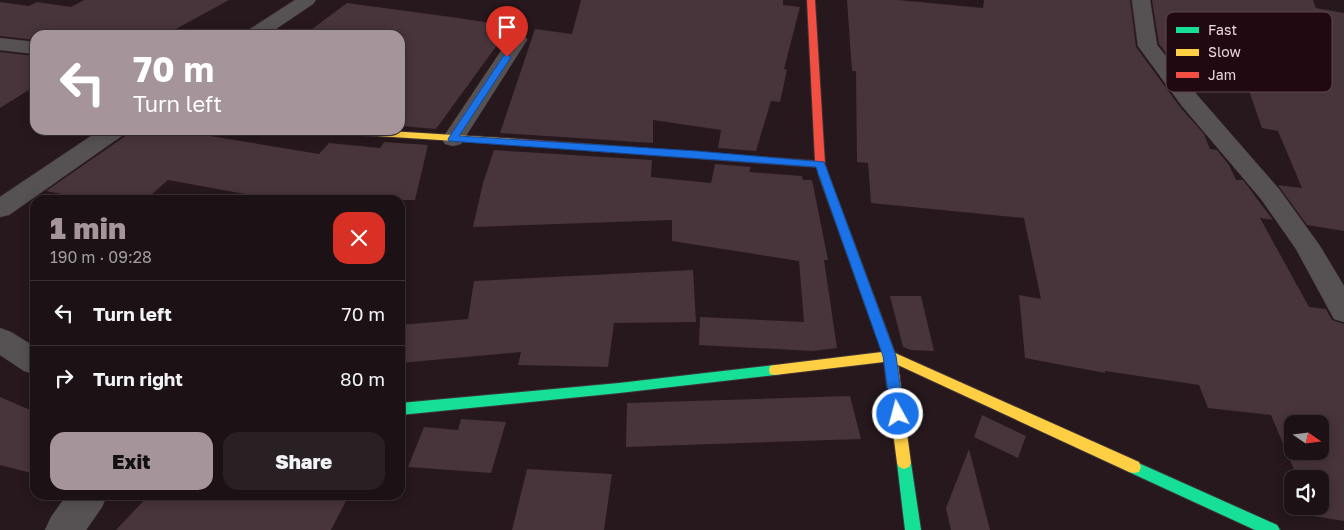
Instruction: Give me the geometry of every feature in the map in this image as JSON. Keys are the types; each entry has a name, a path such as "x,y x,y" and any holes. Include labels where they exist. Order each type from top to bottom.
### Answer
{"street":[{"path":"262,30 307,0"},
{"path":"811,0 820,164 890,356 913,530"},
{"path":"1141,0 1148,46 1166,70"},
{"path":"453,139 518,40"},
{"path":"0,44 30,47"},
{"path":"1183,92 1270,194 1307,246 1344,311"},
{"path":"0,209 108,135"},
{"path":"398,135 697,154 820,164"},
{"path":"0,340 30,359"},
{"path":"405,409 619,388 890,356 1272,530"},
{"path":"64,530 85,500"}],"building":[{"path":"84,0 229,0 174,30 30,30 30,39 0,36 0,2 29,6 37,2 71,7"},
{"path":"581,0 783,0 783,5 800,7 784,69 787,70 780,102 771,101 756,151 718,148 721,130 653,120 653,143 500,133 535,29 572,34"},
{"path":"847,0 898,0 983,8 984,0 1130,0 1136,47 1166,88 1166,92 1169,92 1204,134 1210,149 1217,150 1229,165 1236,180 1243,180 1273,220 1260,218 1309,307 1326,309 1332,320 1344,324 1344,521 1313,515 1329,515 1329,470 1294,470 1290,460 1329,460 1329,415 1284,415 1284,446 1271,415 1208,408 1199,385 1105,371 1105,373 1025,358 1019,295 1041,299 1024,218 871,203 868,163 857,162 856,71 852,71"},
{"path":"1152,0 1313,0 1316,8 1344,13 1344,231 1307,225 1278,185 1302,188 1278,131 1262,128 1249,92 1332,92 1332,12 1166,12 1166,53 1159,44"},
{"path":"347,3 511,26 436,129 405,126 405,30 311,30"},
{"path":"0,52 30,55 30,89 0,108"},
{"path":"126,135 204,135 319,154 329,143 380,148 384,142 428,145 415,200 405,200 405,195 244,195 168,180 151,195 66,195 46,191"},
{"path":"494,150 652,160 651,177 711,183 715,164 751,167 749,172 802,176 803,180 812,180 828,260 824,260 837,348 813,351 699,345 700,317 804,322 799,261 672,241 672,220 473,227 483,183"},
{"path":"693,270 696,322 614,323 608,367 518,365 521,352 405,363 405,325 468,319 474,281"},
{"path":"890,296 921,296 934,351 911,350 903,347"},
{"path":"850,396 861,439 626,447 627,403"},
{"path":"0,397 30,410 30,473 0,465"},
{"path":"982,415 1026,436 1018,458 974,437"},
{"path":"461,419 506,422 491,473 408,467 424,427 458,430"},
{"path":"969,449 990,530 951,530 946,508"},
{"path":"527,469 612,474 604,530 512,530"},
{"path":"144,500 346,500 331,530 116,530"}],"traffic: fast":[{"path":"405,409 619,388 775,370"},
{"path":"904,463 913,530"},
{"path":"1134,467 1272,530"}],"traffic: slow":[{"path":"405,135 518,142"},
{"path":"823,173 890,356 904,463"},
{"path":"775,370 890,356 1134,467"}],"traffic: jam":[{"path":"811,0 820,164 823,173"},
{"path":"518,142 820,164"}],"route":[{"path":"507,57 453,139 697,154 820,164 890,356 898,414"}]}
